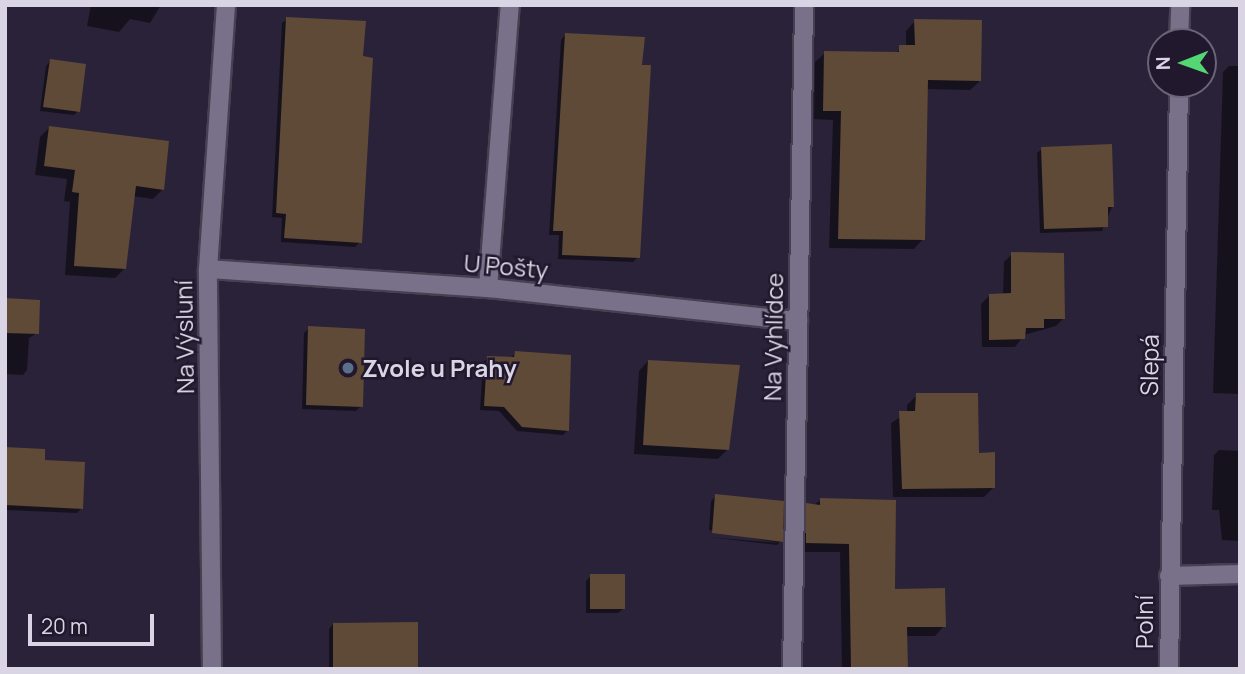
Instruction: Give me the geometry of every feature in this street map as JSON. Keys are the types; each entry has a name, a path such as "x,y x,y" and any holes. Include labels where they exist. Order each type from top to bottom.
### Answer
{"street":[{"name":"Na Výsluní","path":"212,669 208,269 226,5"},
{"path":"488,288 510,5"},
{"name":"Na Vyhlídce","path":"792,669 804,5"},
{"path":"1179,28 1180,5"},
{"name":"Slepá","path":"1169,576 1179,98"},
{"name":"U Pošty","path":"208,269 488,288 798,321"},
{"path":"1169,576 1240,574"},
{"name":"Polní","path":"1169,576 1169,669"}],"building":[{"path":"286,17 366,21 363,56 373,58 362,243 284,238 286,214 276,213"},
{"path":"914,19 982,20 981,81 928,80 925,240 838,239 841,111 823,111 824,51 899,52 899,45 915,45"},
{"path":"565,33 645,37 642,65 651,65 640,258 562,255 563,231 553,231"},
{"path":"50,59 86,64 80,112 43,107"},
{"path":"49,126 169,141 164,190 136,186 126,269 74,266 79,193 72,192 75,170 44,166"},
{"path":"1112,144 1114,207 1108,207 1108,227 1044,229 1041,147"},
{"path":"1011,252 1064,253 1065,319 1044,319 1044,328 1026,328 1025,339 989,340 989,294 1011,293"},
{"path":"5,298 40,300 39,334 5,333"},
{"path":"308,326 365,329 363,407 306,405"},
{"path":"515,351 571,355 569,431 522,427 504,407 484,406 487,356 514,357"},
{"path":"648,360 740,365 729,450 643,445"},
{"path":"916,393 978,393 979,453 995,452 995,488 902,489 899,411 915,411"},
{"path":"5,447 45,449 45,460 85,462 83,509 5,505"},
{"path":"715,494 784,501 783,542 712,533"},
{"path":"820,498 896,500 895,589 945,588 946,627 907,627 908,669 851,669 849,544 806,543 806,503 820,505"},
{"path":"590,574 625,574 625,609 590,609"},
{"path":"418,622 418,669 333,669 333,623"}],"place":[{"name":"Zvole u Prahy","path":"348,368"}]}
